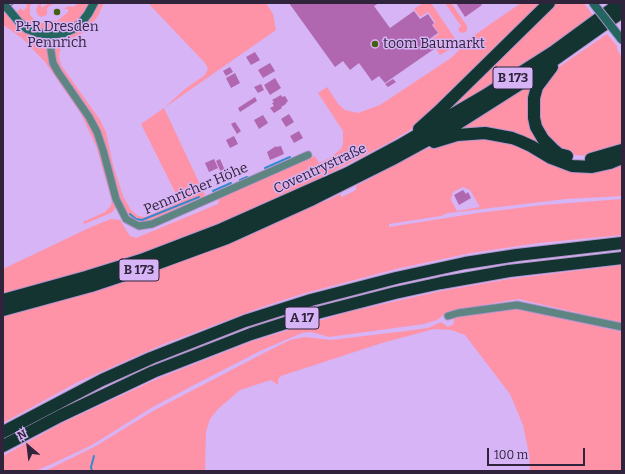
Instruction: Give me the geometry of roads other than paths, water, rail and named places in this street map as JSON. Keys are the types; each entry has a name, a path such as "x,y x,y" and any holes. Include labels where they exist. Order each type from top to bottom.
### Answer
{"highway":[{"path":"407,147 439,111 550,3"},
{"name":"Coventrystraße","path":"3,300 134,262 222,229 407,147 452,116 553,52 620,3"},
{"name":"B 173","path":"3,310 97,284 144,268 227,238 313,199 489,104 560,57 622,12"},
{"path":"560,57 537,87 534,98 534,118 536,127 543,139 559,154 574,159 590,159 622,150"},
{"path":"407,147 457,135 485,133 520,141 551,158 572,166 592,167 610,163 622,158"},
{"name":"A 17","path":"3,432 102,380 151,358 238,324 311,300 396,278 465,264 518,255 622,243"},
{"name":"A 17","path":"3,446 66,413 153,372 252,334 317,314 395,293 441,283 509,271 622,258"}],"street":[{"path":"3,3 18,22 27,29 50,35 64,33 73,29 81,23 94,3"},
{"path":"593,3 622,40"},
{"name":"Pennricher Höhe","path":"50,35 50,51 53,63 89,117 97,132 116,199 126,219 139,226 152,224 308,155"},
{"path":"448,316 458,313 516,305 622,327"}],"waterway":[{"path":"265,168 290,157"},
{"path":"240,180 247,177"},
{"path":"213,191 231,183"},
{"path":"130,214 136,219 142,220 199,197"},
{"path":"92,471 91,467 94,456"}],"tram line":[{"path":"3,12 14,3"}],"place":[{"name":"P+R Dresden Pennrich","path":"57,12"},
{"name":"toom Baumarkt","path":"375,44"}]}
